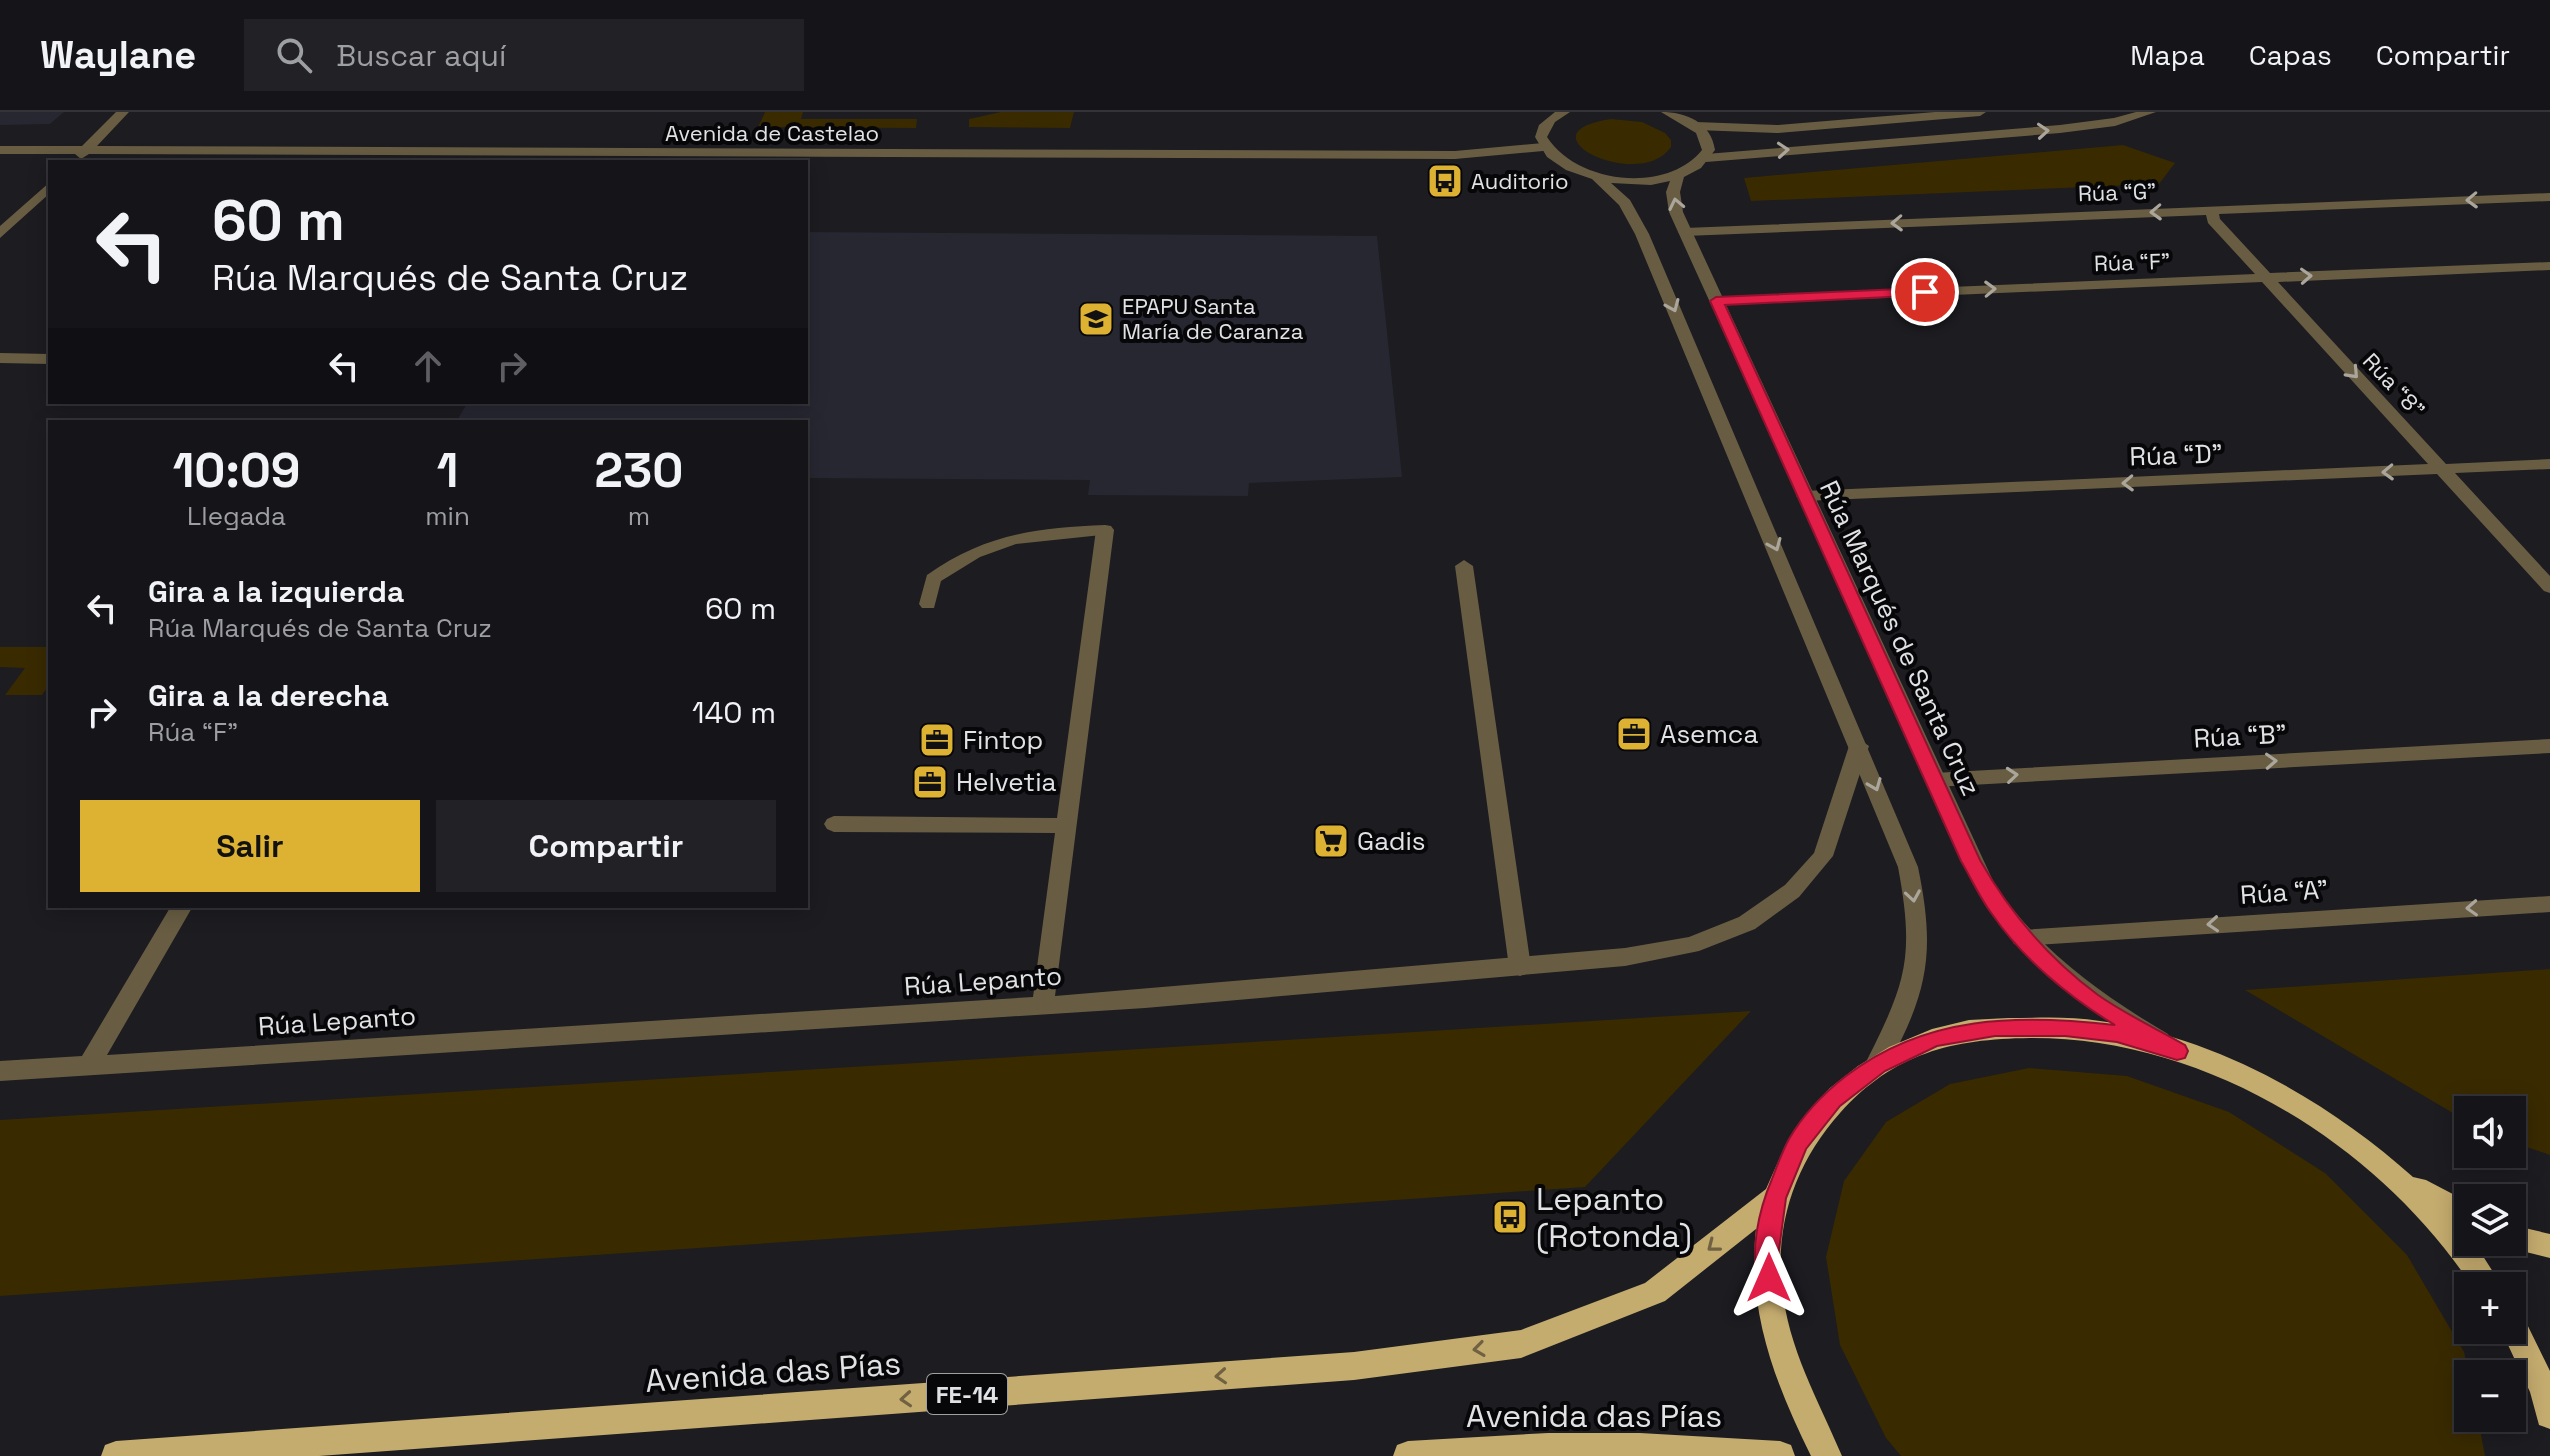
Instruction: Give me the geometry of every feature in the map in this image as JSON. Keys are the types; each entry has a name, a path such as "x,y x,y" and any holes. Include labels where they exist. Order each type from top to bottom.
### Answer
{"highway":[{"path":"1827,1456 1793,1390 1773,1322 1767,1257 1775,1198 1798,1144 1832,1100 1877,1064 1934,1038 1995,1028 2065,1027 2117,1033 2177,1051 2246,1078 2315,1115 2396,1177 2451,1233 2478,1272"},
{"path":"2396,1177 2454,1208"},
{"name":"Avenida das Pías","path":"116,1456 1354,1366 1521,1344 1655,1292 1775,1198"},
{"path":"2526,1240 2550,1246"},
{"path":"2522,1344 2544,1390 2550,1415"},
{"name":"Avenida das Pías","path":"1408,1456 1505,1448 1619,1447 1780,1456"}],"street":[{"path":"80,157 123,112"},
{"path":"1564,112 1543,128 1543,147 1562,164 1596,176 1640,181 1678,175 1700,165 1706,158 1709,142 1696,126"},
{"path":"1667,112 1696,126 1777,129 1980,112"},
{"path":"1706,158 2060,129 2115,122 2150,112"},
{"name":"Avenida de Castelao","path":"0,150 80,157 575,158 1455,155 1543,147"},
{"name":"Rúa Marqués de Santa Cruz","path":"1678,175 1673,201 1685,232 1986,889 2022,938 2092,1001 2177,1051"},
{"path":"1596,176 1625,203 1642,234 1908,867 1914,894 1919,959 1902,1022 1877,1064"},
{"path":"0,234 48,188"},
{"name":"Rúa “G”","path":"1685,232 2550,197"},
{"name":"Rúa “8”","path":"2212,210 2213,220 2550,587"},
{"name":"Rúa “F”","path":"1716,301 2550,266"},
{"path":"0,358 48,359"},
{"name":"Rúa “D”","path":"1804,496 2550,464"},
{"path":"928,604 933,579 955,561 988,544 1025,536 1105,530 1043,1005"},
{"path":"1464,566 1520,967"},
{"name":"Rúa Lepanto","path":"0,1071 1043,1005 1625,957 1691,945 1747,923 1792,891 1823,856 1859,746"},
{"name":"Rúa “B”","path":"1934,780 2550,746"},
{"path":"834,824 1066,826"},
{"name":"Rúa “A”","path":"2022,938 2550,904"},
{"path":"89,1065 181,908"}],"shaded area":[{"path":"0,112 64,112 50,124 0,125"},
{"path":"765,112 803,112 801,119 917,119 916,128 758,127"},
{"path":"1001,112 1074,112 1070,128 969,127 969,119"},
{"path":"1611,119 1642,122 1665,133 1671,140 1671,147 1656,160 1635,164 1594,156 1580,146 1576,136 1585,126"},
{"path":"2123,145 2175,163 2159,184 1751,201 1744,178"},
{"name":"EPAPU Santa María de Caranza","path":"808,232 1377,236 1402,477 1249,483 1248,496 1088,495 1090,480 808,478 808,420 457,420 467,404 808,404"},
{"path":"0,647 48,647 48,687 42,695 5,695 25,668 0,667"},
{"path":"2550,969 2550,1155 2526,1147 2526,1096 2454,1096 2454,1114 2245,990"},
{"path":"1751,1011 1585,1187 0,1296 0,1120"},
{"path":"2029,1068 2127,1076 2229,1112 2325,1173 2407,1255 2454,1335 2454,1344 2459,1344 2464,1352 2466,1360 2454,1360 2454,1432 2481,1432 2485,1456 1901,1456 1886,1438 1840,1345 1826,1257 1844,1181 1886,1122 1950,1084"}],"place":[{"name":"Auditorio","path":"1445,181"},
{"name":"EPAPU Santa María de Caranza","path":"1096,319"},
{"name":"Asemca","path":"1634,734"},
{"name":"Fintop","path":"937,740"},
{"name":"Helvetia","path":"930,782"},
{"name":"Gadis","path":"1331,841"},
{"name":"Lepanto (Rotonda)","path":"1510,1217"}],"route":[{"path":"1769,1278 1767,1257 1775,1198 1798,1144 1832,1100 1877,1064 1934,1038 1995,1028 2065,1027 2117,1033 2177,1051 2092,1001 2022,938 1997,908 1971,861 1716,301 1925,292"}]}
